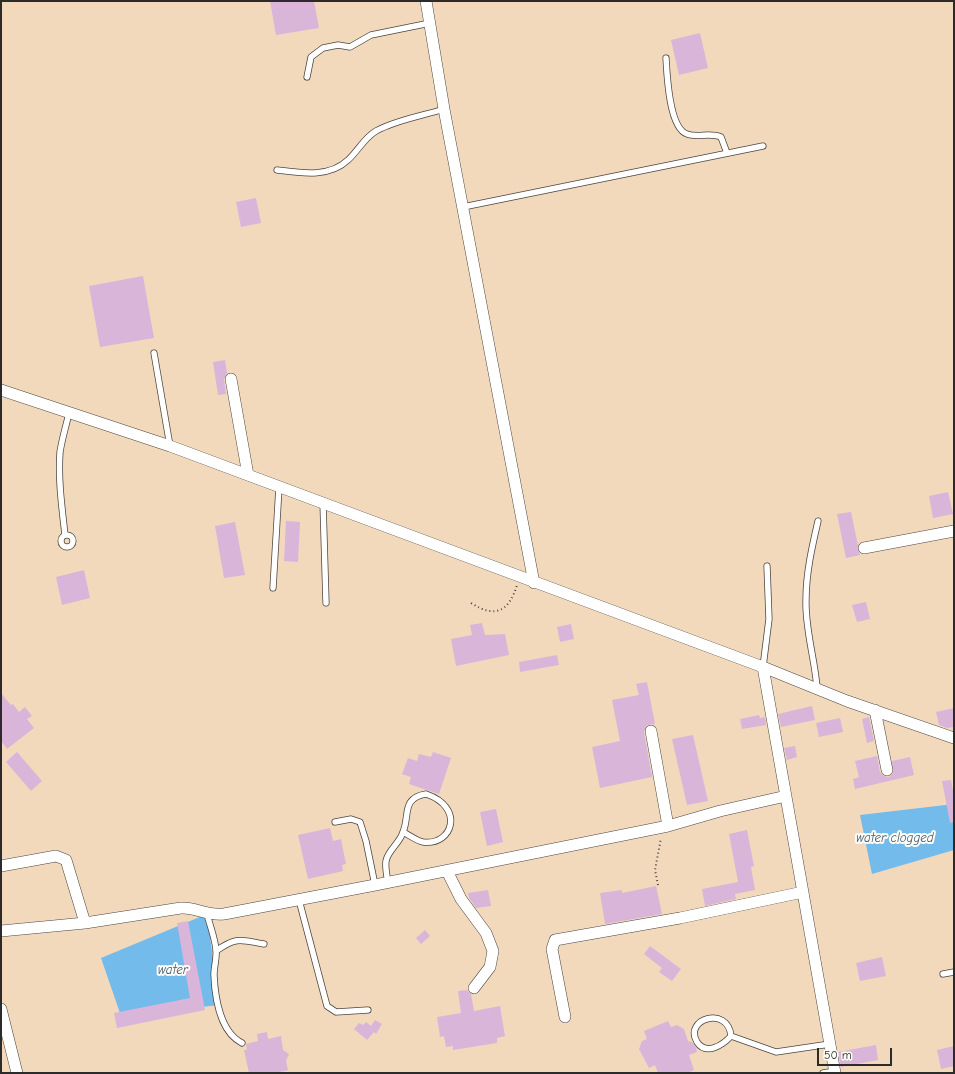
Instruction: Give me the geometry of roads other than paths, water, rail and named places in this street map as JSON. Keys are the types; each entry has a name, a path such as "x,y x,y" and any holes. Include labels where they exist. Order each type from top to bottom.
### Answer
{"street":[{"path":"426,1 444,109 534,583"},
{"path":"231,379 248,475"},
{"path":"1,390 170,446 520,575 534,583 954,738"},
{"path":"864,548 954,531"},
{"path":"763,667 835,1072"},
{"path":"876,710 887,770"},
{"path":"652,731 666,826"},
{"path":"1,931 85,923 185,908 207,914 224,914 388,883 666,826 720,811 786,796"},
{"path":"1,866 60,856 66,860 85,923"},
{"path":"447,871 461,899 486,933 493,952 490,967 474,988"},
{"path":"565,1017 552,949 556,940 680,918 803,892"},
{"path":"1,1009 17,1073"}],"lane":[{"path":"307,77 311,57 323,48 338,45 350,47 371,35 430,23"},
{"path":"666,58 674,114 680,129 686,134 697,136 716,134 720,137 727,153"},
{"path":"277,170 302,173 327,171 347,161 365,140 378,130 444,109"},
{"path":"463,207 560,189 763,146"},
{"path":"154,353 170,446"},
{"path":"65,535 61,502 60,460 69,413"},
{"path":"273,588 279,486"},
{"path":"323,503 326,603"},
{"path":"817,688 816,668 810,647 806,601 810,558 818,521"},
{"path":"763,667 769,619 767,566"},
{"path":"388,883 386,865 388,856 404,832 408,806 414,798 426,794 444,803 449,810 451,816 446,834 436,840 424,842 404,832"},
{"path":"335,822 351,819 360,822 375,885"},
{"path":"298,900 328,1006 336,1012 368,1010"},
{"path":"207,914 216,951 215,981 222,1021 232,1036 242,1042"},
{"path":"216,951 228,942 237,940 264,944"},
{"path":"943,974 954,972"},
{"path":"718,1018 724,1020 729,1027 730,1036 720,1046 708,1048 699,1045 694,1037 695,1028 700,1022 718,1018"},
{"path":"730,1036 776,1052 830,1044"},
{"path":"823,1073 835,1072"}],"water":[{"name":"water clogged","path":"954,804 954,850 872,874 860,815"},
{"name":"water","path":"207,914 219,1005 121,1016 101,958"}]}
